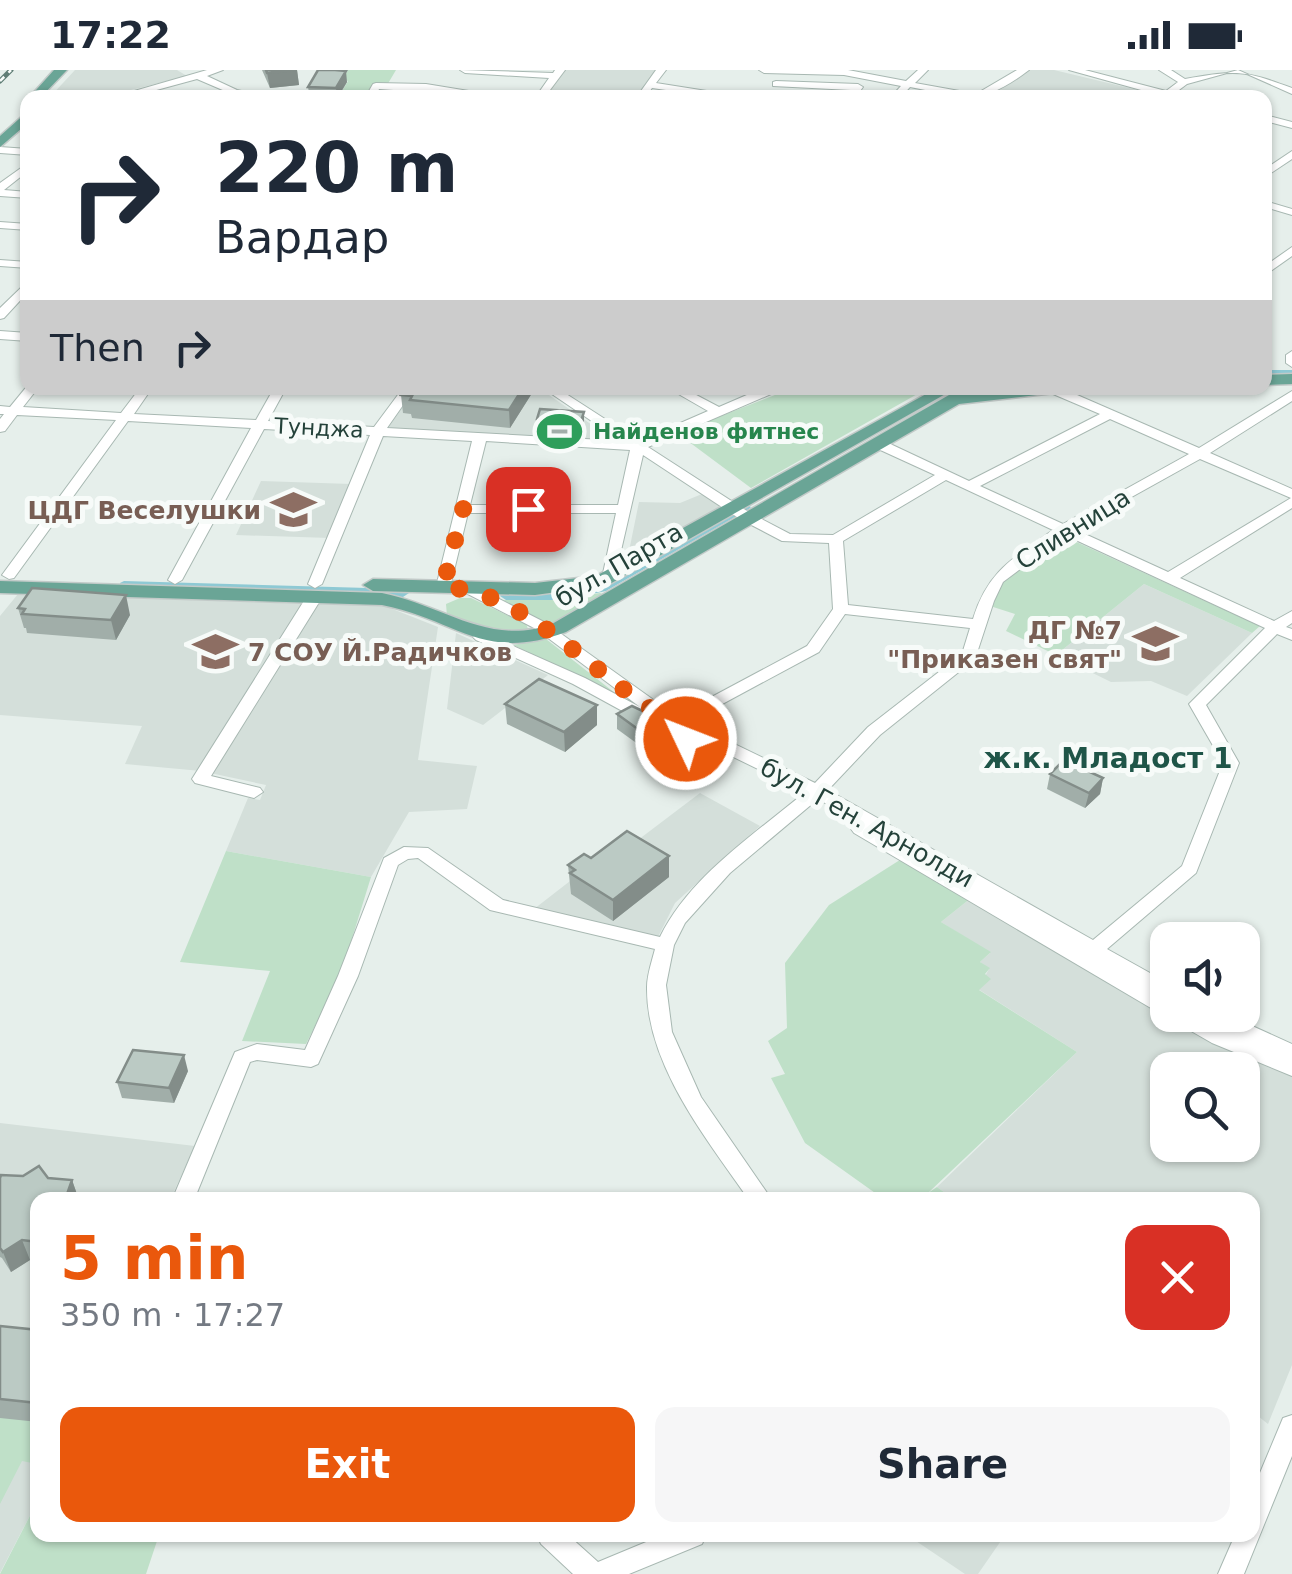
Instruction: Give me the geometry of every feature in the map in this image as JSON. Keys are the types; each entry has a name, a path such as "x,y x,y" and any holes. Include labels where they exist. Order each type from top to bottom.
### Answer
{"main road":[{"path":"41,90 61,70"},
{"path":"53,90 72,70"},
{"name":"бул. Парта","path":"2,581 175,580 439,601 481,637 517,640 550,632 936,395"},
{"name":"бул. Парта","path":"468,588 564,587 609,578 881,445 967,396 978,395"},
{"name":"бул. Парта","path":"2,581 315,590"},
{"path":"439,601 468,588"}],"street":[{"path":"139,90 193,73 218,70"},
{"path":"465,70 558,73"},
{"path":"646,90 661,70"},
{"path":"765,70 845,71 940,90"},
{"path":"765,70 776,84 858,87"},
{"path":"903,90 923,70"},
{"path":"988,90 1024,70"},
{"path":"1074,70 1152,90"},
{"path":"1164,70 1184,82"},
{"path":"1173,90 1184,82 1234,70"},
{"path":"1243,70 1292,90"},
{"path":"193,73 223,90"},
{"path":"856,90 868,77"},
{"path":"771,90 776,84"},
{"path":"650,85 687,90"},
{"path":"374,90 376,86 448,90"},
{"path":"0,191 20,173"},
{"path":"1272,266 1292,250"},
{"path":"0,315 20,293"},
{"path":"1292,355 1292,366"},
{"path":"2,581 141,395"},
{"path":"175,580 276,395"},
{"path":"254,792 202,779 315,590 378,431 403,395"},
{"path":"564,395 741,513 787,538 836,539 945,475"},
{"path":"687,395 719,412"},
{"path":"638,446 757,395"},
{"path":"1068,395 1292,494"},
{"name":"Сливница","path":"665,946 686,908 724,869 812,795 888,718 969,656 997,580 1064,529 1200,453 1292,395"},
{"path":"0,428 7,411"},
{"name":"Тунджа","path":"7,411 638,446"},
{"path":"970,486 1110,414"},
{"path":"439,601 480,437"},
{"path":"881,445 1284,631"},
{"path":"609,578 638,446"},
{"path":"1169,578 1292,502"},
{"path":"463,509 624,508"},
{"path":"670,725 813,648 841,609 836,539"},
{"name":"бул. Ген. Арнолди","path":"468,588 550,632 670,725"},
{"path":"841,609 979,624"},
{"path":"1087,956 1190,869 1231,763 1197,704 1284,631 1292,616"},
{"name":"бул. Ген. Арнолди","path":"481,637 580,680 812,795 1150,996"},
{"path":"186,1192 242,1056 257,1052 310,1059 348,976 390,862 396,856 422,852 497,905 665,946 656,1002 668,1051 692,1101 755,1192"},
{"name":"бул. Ген. Арнолди","path":"1087,956 1150,984"},
{"path":"1209,1032 1292,1068"},
{"path":"1248,1032 1292,1052"},
{"path":"1260,1498 1292,1426"},
{"path":"558,1542 596,1574 676,1542"},
{"path":"1232,1574 1245,1542"}],"shaded area":[{"path":"75,70 177,70 187,76 131,90 56,90"},
{"path":"563,70 657,70 644,90 546,90"},
{"path":"1027,70 1054,70 1138,90 992,90"},
{"path":"411,395 549,395 615,441 388,428"},
{"name":"ЦДГ Веселушки","path":"261,481 351,484 330,538 236,535"},
{"path":"702,494 723,506 627,561 639,502 680,503"},
{"name":"ДГ №7 \"Приказен свят\"","path":"1144,584 1252,633 1187,696 1151,681 1111,682 1056,655"},
{"path":"18,594 306,604 201,771 125,764 142,726 0,715 0,616"},
{"path":"316,604 385,606 438,627 418,760 477,766 467,809 409,812 371,877 226,851 248,798 260,800 266,785 210,773"},
{"path":"456,633 548,675 483,725 447,709"},
{"path":"700,793 760,826 675,903 658,937 534,909 592,864 601,868"},
{"path":"971,898 1150,1004 1150,1032 1204,1032 1246,1052 1150,1052 1150,1162 1260,1162 1260,1059 1292,1074 1292,1365 1268,1424 1260,1418 1260,1192 944,1192 937,1187 1077,1052 978,989 989,969 980,962 990,953 941,922"},
{"path":"0,1123 195,1146 174,1192 30,1192 30,1515 0,1573"},
{"path":"917,1542 1000,1542 978,1574 965,1574"}],"green space":[{"path":"348,70 396,70 384,90 343,90 348,81 343,79"},
{"path":"775,395 916,395 751,488 677,433"},
{"path":"1059,534 1260,626 1252,633 1144,584 1056,655 1006,631 1015,614 987,605 997,582"},
{"path":"605,595 552,628 503,600 560,599"},
{"path":"471,598 526,624 529,631 517,636 447,616 446,604"},
{"path":"546,639 615,693 513,645"},
{"path":"226,851 371,877 341,974 306,1044 242,1041 270,971 180,962"},
{"path":"903,858 971,898 941,922 991,952 980,962 990,968 985,974 991,979 979,990 1077,1052 929,1192 874,1192 805,1143 771,1078 785,1074 768,1041 787,1028 785,963 829,905"},
{"path":"0,1342 30,1345 30,1463 22,1461 0,1504"},
{"path":"30,1516 30,1542 157,1542 146,1574 0,1574"}],"building":[{"path":"318,70 346,71 336,88 308,87"},
{"path":"401,395 519,395 509,410 410,400 412,396"},
{"path":"540,409 584,412 581,421 537,419"},
{"path":"32,588 126,595 111,620 22,614 25,609 18,608"},
{"path":"539,679 597,705 564,732 505,704"},
{"path":"632,706 664,721 665,728 650,738 617,714"},
{"path":"1064,760 1103,778 1089,793 1050,774"},
{"path":"627,831 669,856 613,900 570,873 575,870 568,865 584,854 591,858"},
{"path":"133,1050 184,1055 169,1088 117,1082"},
{"path":"39,1166 48,1178 72,1180 68,1192 30,1192 30,1241 22,1240 3,1252 0,1178 23,1176"},
{"path":"0,1326 30,1329 30,1402 0,1399"}],"waterway":[{"path":"1272,373 1292,373"},
{"path":"506,596 561,596 602,589 745,507"},
{"path":"124,585 403,593"}],"railway":[{"path":"0,81 11,70"}],"place":[{"name":"Найденов фитнес","path":"560,431"},
{"name":"ЦДГ Веселушки","path":"294,510"},
{"name":"ДГ №7 \"Приказен свят\"","path":"1155,644"},
{"name":"7 СОУ Й.Радичков","path":"215,652"}],"district":[{"name":"ж.к. Младост 1","path":"1108,758"}],"route":[{"path":"528,509 463,509 443,587 468,588 541,626 647,707 674,722 665,728 686,739"}]}
